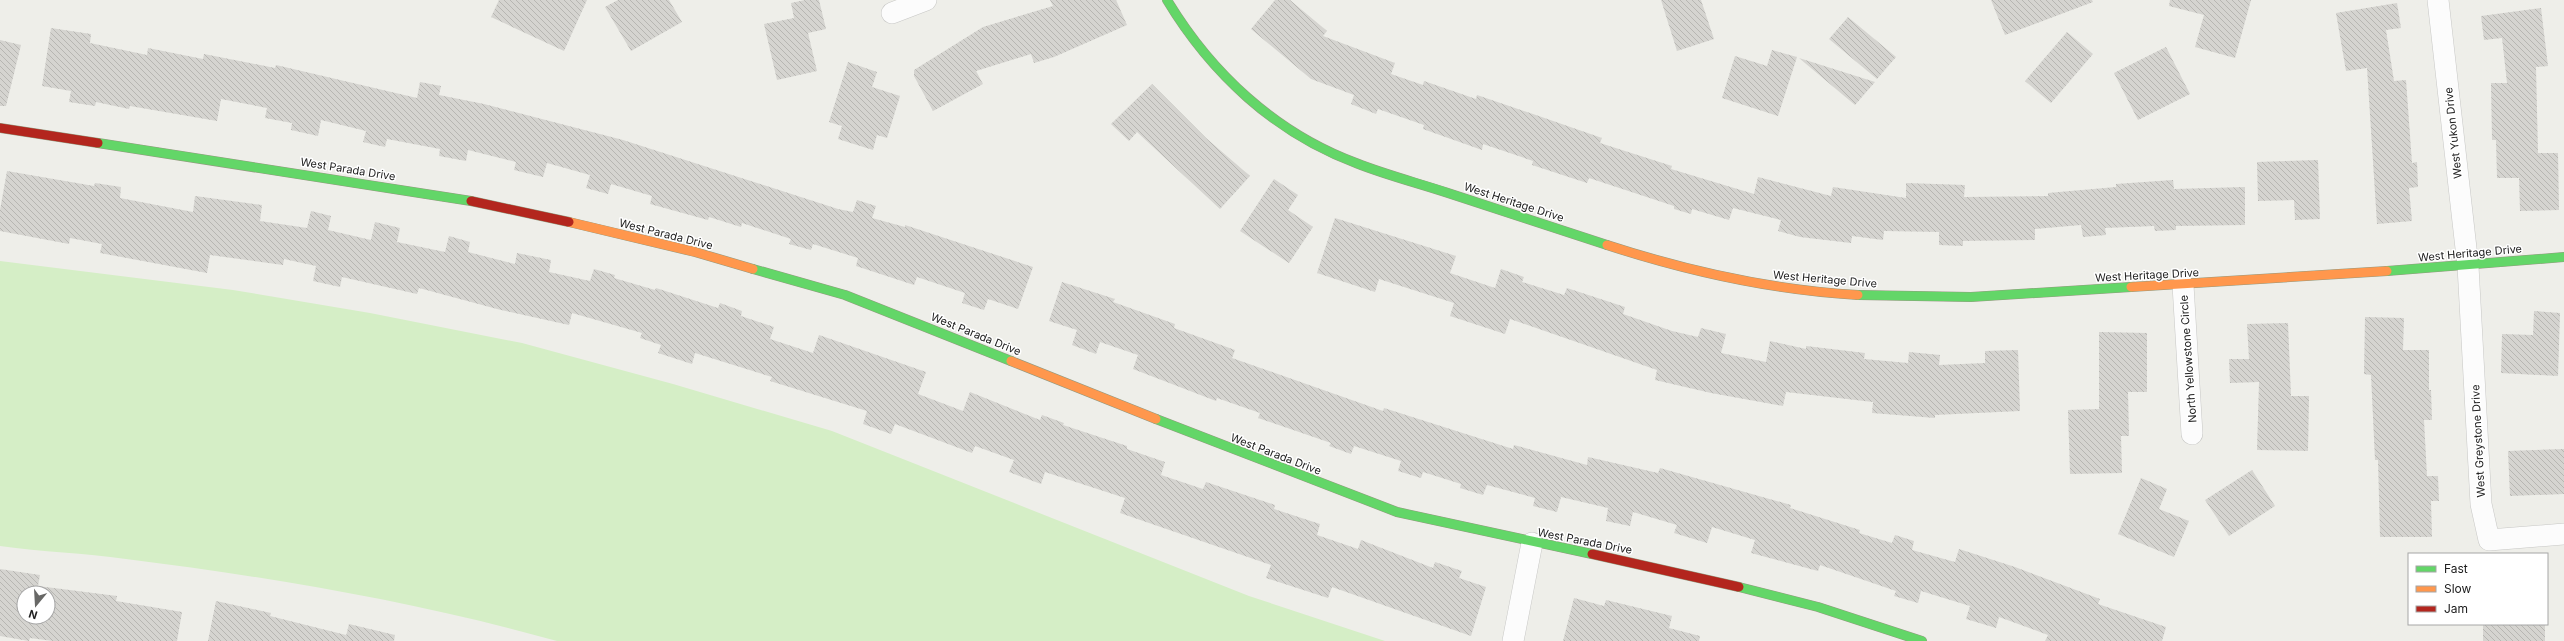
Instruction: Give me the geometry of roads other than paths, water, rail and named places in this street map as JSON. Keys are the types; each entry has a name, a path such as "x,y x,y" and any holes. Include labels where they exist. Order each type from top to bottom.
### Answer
{"street":[{"path":"892,13 926,0"},
{"name":"West Heritage Drive","path":"1167,0 1207,59 1231,84 1284,127 1319,148 1386,174 1694,271 1763,286 1899,297 1971,297 2183,285 2468,266 2564,257"},
{"name":"West Yukon Drive","path":"2438,0 2468,266"},
{"name":"West Parada Drive","path":"0,128 497,205 695,252 845,295 1222,446 1397,512 1532,543 1698,577 1818,607 1922,641"},
{"name":"West Greystone Drive","path":"2468,266 2481,504 2489,540 2564,534"},
{"name":"North Yellowstone Circle","path":"2183,285 2192,434"},
{"path":"1512,641 1532,543"}]}
